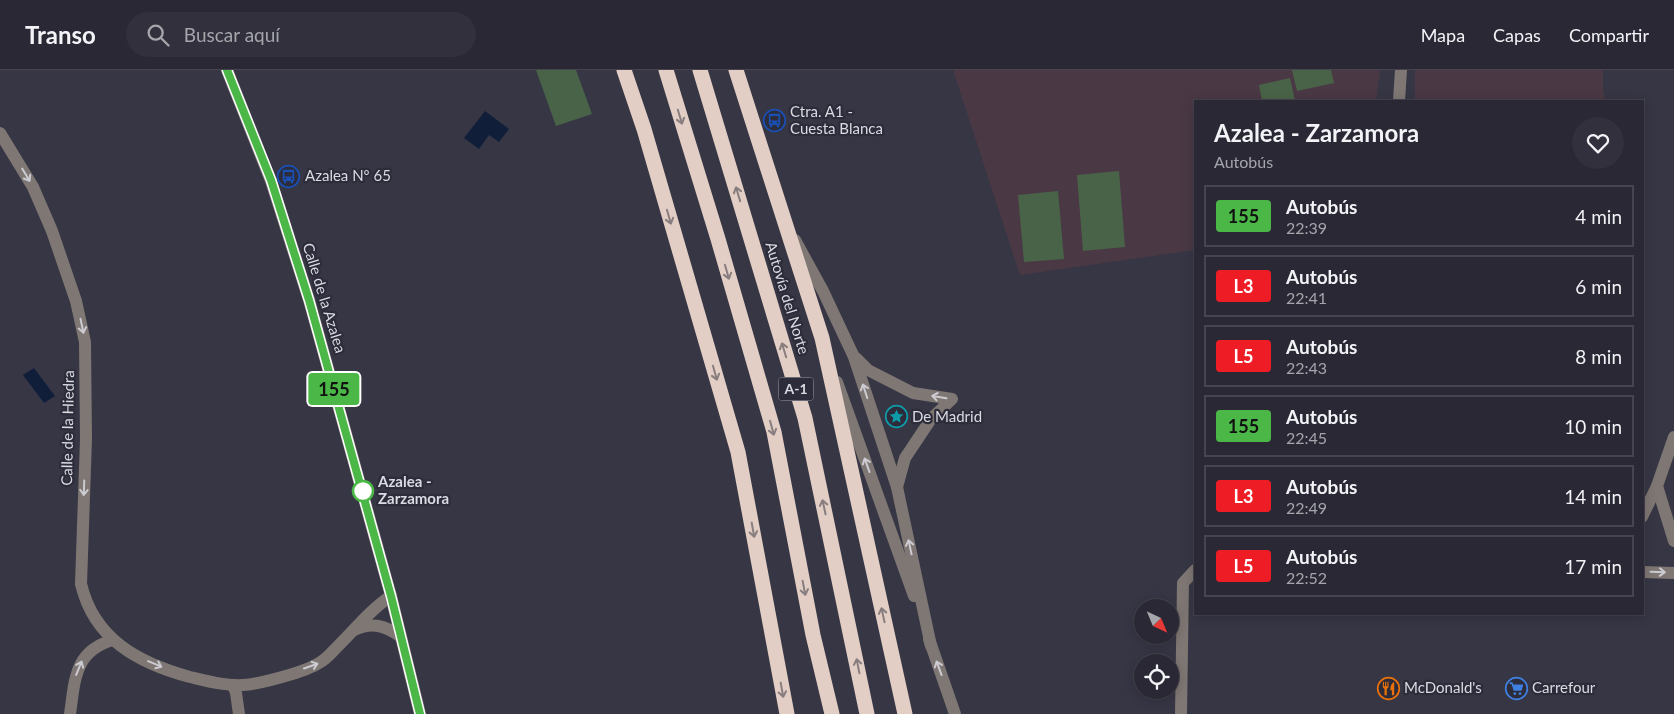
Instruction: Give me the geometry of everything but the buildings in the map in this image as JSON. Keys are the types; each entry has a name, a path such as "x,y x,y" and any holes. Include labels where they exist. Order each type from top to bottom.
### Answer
{"highway":[{"path":"624,70 644,129 738,452 787,714"},
{"path":"630,70 644,129"},
{"name":"A-1","path":"666,70 774,432 814,635 832,714"},
{"name":"Autovía del Norte","path":"700,70 804,418 867,714"},
{"path":"728,70 794,269 804,283"},
{"path":"736,70 822,338 905,714"}],"street":[{"name":"Calle de la Azalea","path":"227,70 271,180 309,300 391,596 420,714"},
{"path":"1399,100 1401,70"},
{"name":"Calle de la Hiedra","path":"0,133 34,188 52,231 76,301 85,342 86,384 81,584 84,597 95,619 122,648 139,658 175,673 206,681 244,685 263,682 320,663 377,606 391,596"},
{"path":"782,217 823,291 854,357 897,487 931,646"},
{"path":"822,338 955,714"},
{"path":"854,357 868,370 912,393 952,399 931,420 905,458 897,487"},
{"path":"1644,513 1657,486 1674,437"},
{"path":"1657,486 1674,541"},
{"path":"1181,714 1183,583 1194,571"},
{"path":"1644,572 1674,573"},
{"path":"354,630 363,626 378,624 392,630 400,637"},
{"path":"70,714 76,676 80,664 93,649 113,640"},
{"path":"233,685 239,714"}],"shaded area":[{"path":"953,70 1380,70 1376,100 1194,100 1194,250 1020,275"},
{"path":"1415,70 1603,70 1603,92 1606,100 1415,100"}],"green space":[{"path":"536,70 576,70 592,114 556,126"},
{"path":"1292,70 1331,70 1334,83 1297,91"},
{"path":"1290,78 1295,100 1262,100 1259,85"},
{"path":"1119,171 1125,247 1083,251 1077,175"},
{"path":"1058,191 1064,259 1024,262 1018,195"}],"water":[{"path":"485,111 509,129 499,142 489,135 479,149 464,138"},
{"path":"34,368 55,396 44,403 23,375"}],"bus line":[{"name":"155","path":"227,70 271,180 309,300 391,596 420,714"}],"place":[{"name":"Ctra. A1 - Cuesta Blanca","path":"774,121"},
{"name":"Azalea Nº 65","path":"289,176"},
{"name":"De Madrid","path":"896,417"},
{"name":"Azalea - Zarzamora","path":"363,491"},
{"name":"McDonald's","path":"1388,688"},
{"name":"Carrefour","path":"1516,688"}]}
